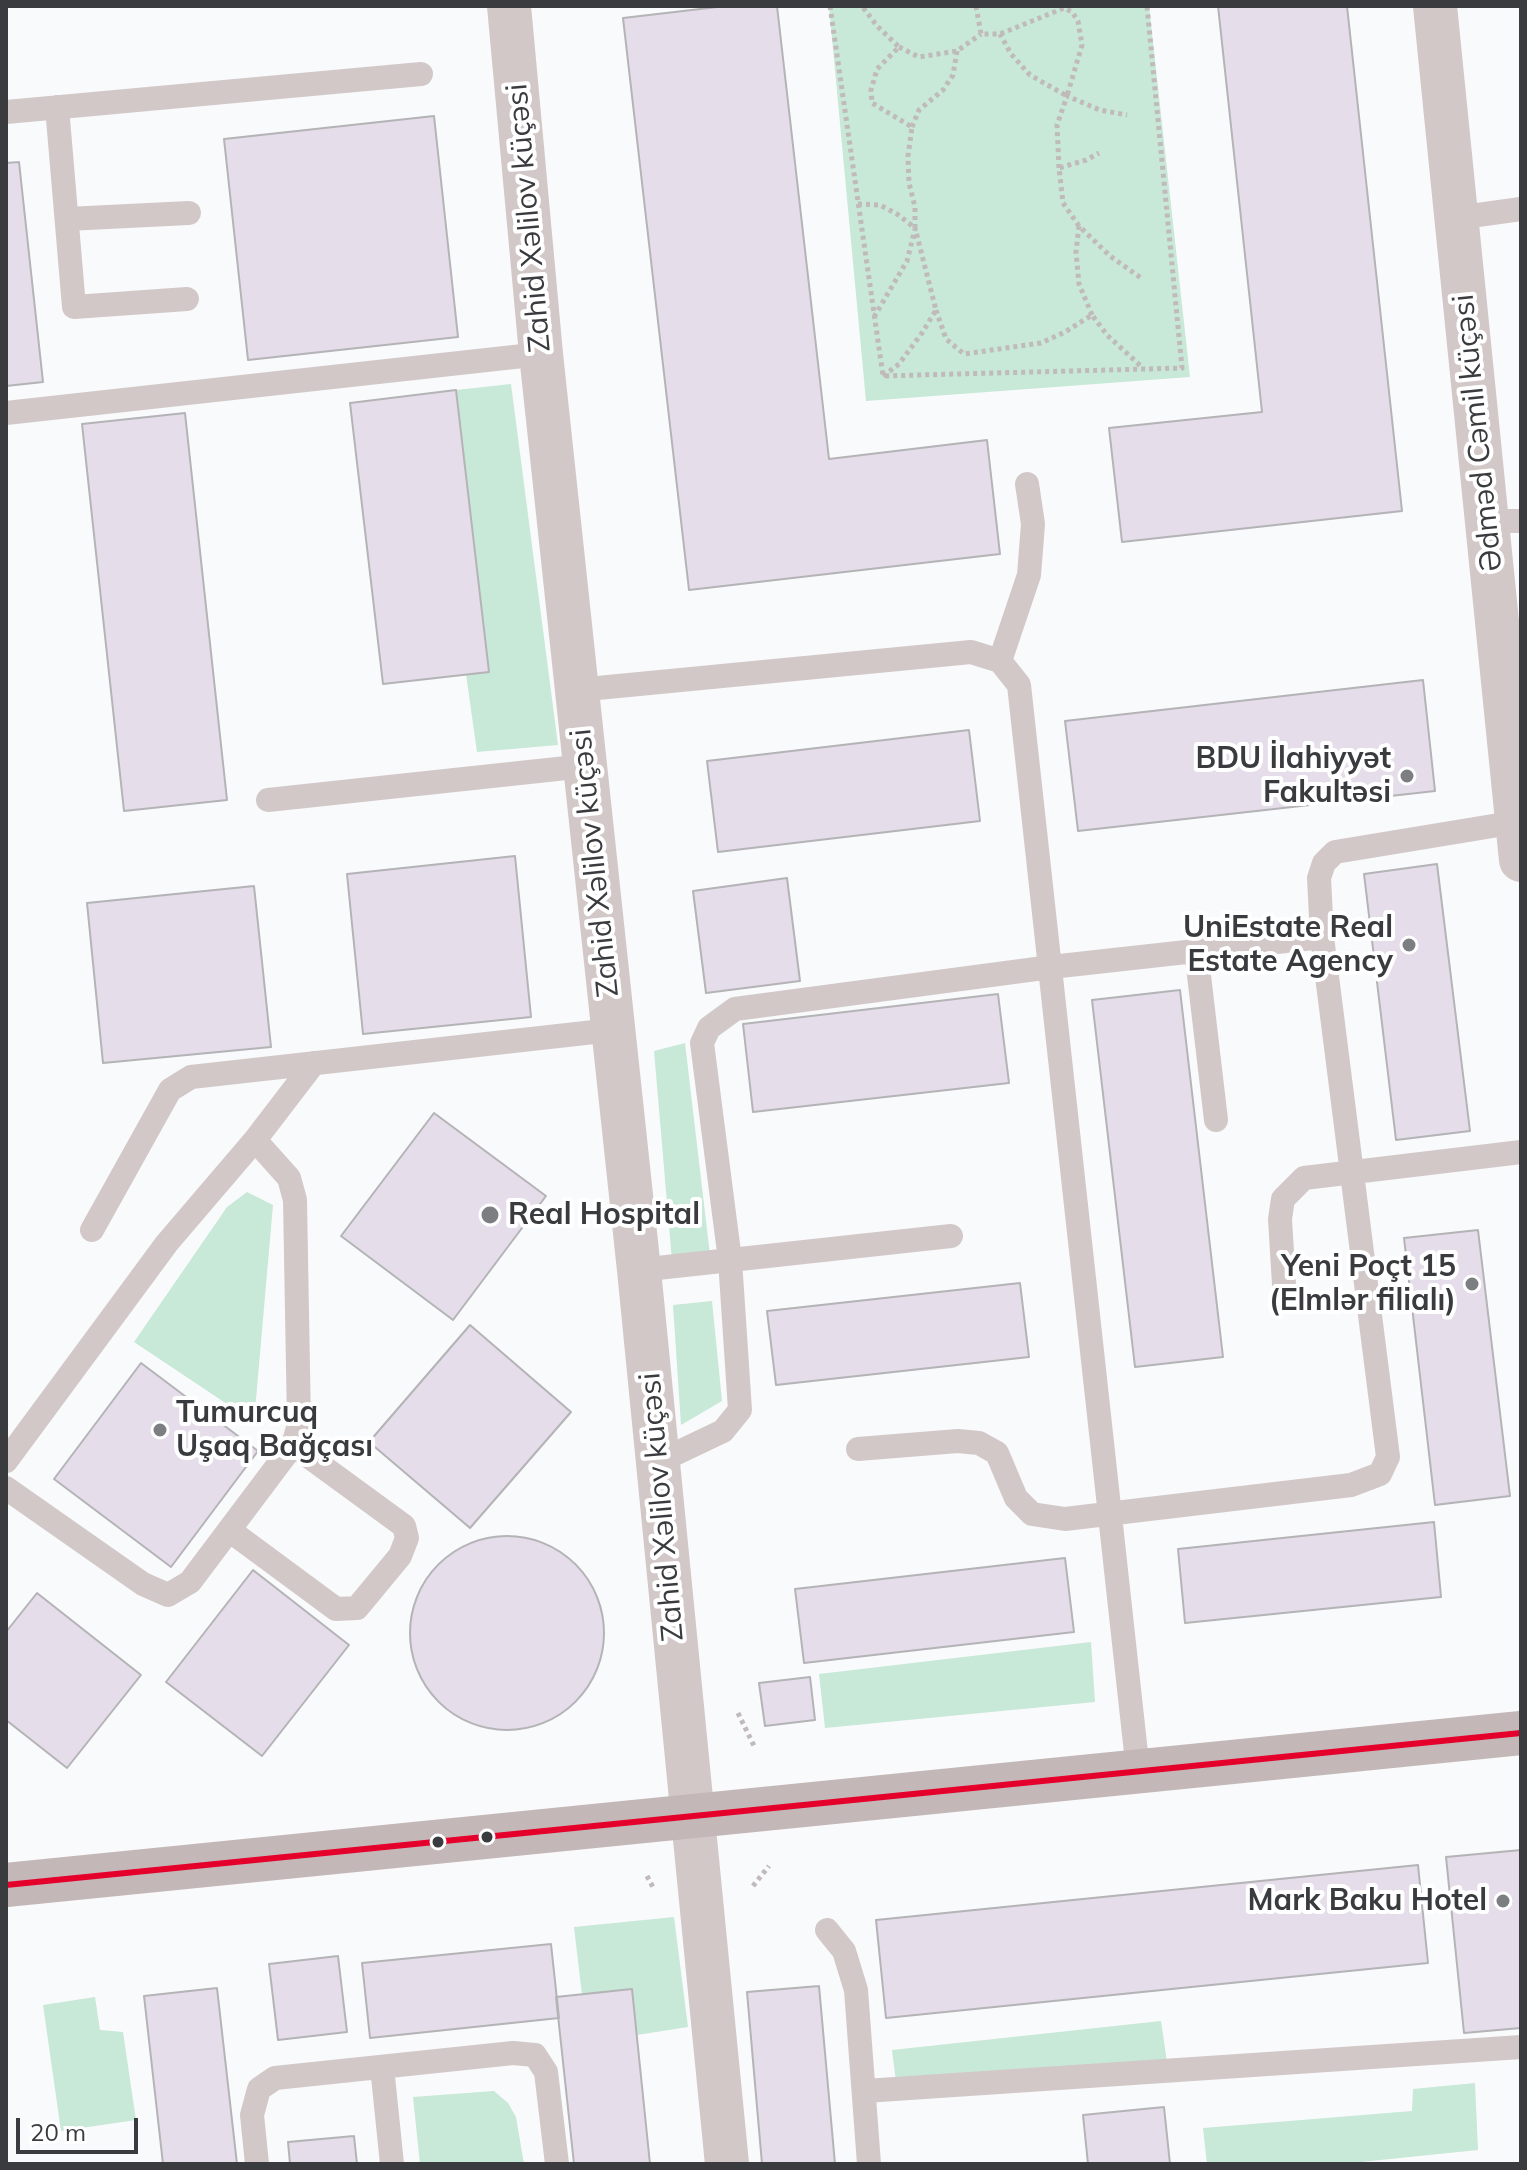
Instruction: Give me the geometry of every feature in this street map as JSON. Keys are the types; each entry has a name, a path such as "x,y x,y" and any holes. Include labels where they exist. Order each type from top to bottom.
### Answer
{"main road":[{"path":"6,1885 1521,1733"}],"street":[{"name":"Ədməd Cəmil küçəsi","path":"1435,6 1456,218 1504,521 1519,841"},
{"name":"Zahid Xəlilov küçəsi","path":"516,7 541,354 639,1270 692,1816 679,1893"},
{"path":"679,1893 727,2164"}],"lane":[{"path":"6,112 421,74"},
{"path":"57,107 74,307 187,299"},
{"path":"1456,218 1521,209"},
{"path":"67,219 189,213"},
{"path":"6,413 541,354"},
{"path":"1000,661 1029,575 1033,524 1027,484"},
{"path":"577,690 971,652 1000,661 1019,685 1138,1771"},
{"path":"268,800 585,766"},
{"path":"858,1449 958,1441 979,1443 997,1453 1016,1498 1032,1514 1065,1519 1351,1485 1380,1474 1388,1457 1322,937 1319,878 1324,863 1335,852 1519,841"},
{"path":"658,1462 723,1431 740,1410 730,1260 702,1043 709,1028 735,1009 1051,967 1322,937"},
{"path":"1196,950 1216,1120"},
{"path":"92,1230 170,1090 191,1077 612,1030"},
{"path":"6,1461 167,1243 255,1140 314,1063"},
{"path":"6,1488 143,1584 168,1595 190,1582 293,1445 299,1424 295,1200 289,1178 255,1140"},
{"path":"1285,1301 1280,1219 1283,1199 1304,1178 1521,1152"},
{"path":"639,1270 951,1236"},
{"path":"229,1530 336,1609 357,1608 400,1556 407,1538 404,1526 293,1445"},
{"path":"827,1930 844,1951 856,1990 869,2164"},
{"path":"865,2091 1521,2047"},
{"path":"257,2164 252,2115 259,2089 275,2078 513,2053 535,2055 546,2072 557,2164"},
{"path":"382,2067 392,2164"}],"path":[{"path":"830,6 883,376"},
{"path":"862,6 899,47 919,57 957,51 981,34 1000,34 1064,8 1072,12 1078,21 1082,45 1057,125 1063,203 1079,226 1110,256 1141,278"},
{"path":"976,6 981,34"},
{"path":"883,376 1182,368 1147,6"},
{"path":"1000,34 1011,54 1030,75 1100,110 1127,115"},
{"path":"899,47 877,69 871,90 872,103 912,127"},
{"path":"874,317 907,261 915,228 908,156 912,127 919,110 943,90 953,75 957,51"},
{"path":"1059,168 1099,153"},
{"path":"858,204 880,205 915,228 946,339 964,354 1041,343 1092,315"},
{"path":"1079,226 1076,252 1079,284 1092,315 1107,335 1144,369"},
{"path":"883,376 899,364 936,310"},
{"path":"738,1713 755,1748"},
{"path":"753,1886 769,1866"},
{"path":"647,1876 679,1893"}],"green space":[{"path":"829,6 1149,6 1190,377 866,401"},
{"path":"511,384 558,745 477,752 466,674 489,671 456,390"},
{"path":"685,1043 710,1255 672,1261 654,1051"},
{"path":"247,1192 273,1205 254,1422 134,1342 227,1207"},
{"path":"712,1301 722,1401 681,1425 673,1305"},
{"path":"1091,1642 1095,1702 825,1728 819,1674"},
{"path":"674,1917 688,2027 637,2035 632,1989 582,1995 574,1927"},
{"path":"95,1997 100,2030 123,2032 136,2120 61,2131 43,2005"},
{"path":"1161,2021 1167,2062 897,2090 892,2050"},
{"path":"1475,2083 1478,2150 1341,2164 1207,2164 1203,2128 1412,2111 1413,2089"},
{"path":"494,2091 508,2103 516,2117 524,2164 420,2164 413,2097"}],"building":[{"path":"726,6 777,6 829,459 987,440 1000,554 689,590 623,18"},
{"path":"1218,6 1347,6 1402,511 1122,542 1109,428 1262,412"},
{"path":"434,116 458,337 248,360 224,139"},
{"path":"19,162 43,382 6,386 6,163"},
{"path":"456,390 489,672 383,684 350,403"},
{"path":"185,413 227,800 124,811 82,424"},
{"path":"1423,680 1435,791 1078,831 1065,721"},
{"path":"969,730 980,821 718,852 707,761"},
{"path":"515,856 531,1017 363,1034 347,874"},
{"name":"UniEstate Real Estate Agency","path":"1437,864 1470,1131 1396,1140 1364,874"},
{"path":"787,878 800,981 706,993 693,891"},
{"path":"254,886 271,1047 103,1063 87,903"},
{"path":"1180,990 1223,1357 1135,1367 1092,1000"},
{"path":"998,994 1009,1083 753,1112 743,1024"},
{"path":"434,1113 546,1196 453,1320 341,1236"},
{"path":"1478,1230 1510,1496 1435,1505 1404,1238"},
{"path":"1020,1283 1029,1357 776,1385 767,1311"},
{"path":"470,1325 571,1412 470,1528 369,1442"},
{"path":"141,1363 258,1451 171,1567 54,1479"},
{"path":"1434,1522 1441,1597 1185,1623 1178,1549"},
{"path":"507,1536 544,1543 576,1564 597,1596 604,1633 597,1670 576,1702 544,1723 507,1730 470,1723 438,1702 417,1670 410,1633 417,1596 438,1564 470,1543"},
{"path":"1065,1558 1074,1632 804,1663 795,1589"},
{"path":"253,1570 349,1645 262,1756 166,1682"},
{"path":"37,1593 141,1675 67,1768 6,1720 6,1632"},
{"path":"810,1677 815,1720 765,1726 759,1683"},
{"path":"1521,1850 1521,2028 1464,2033 1446,1857"},
{"path":"1418,1865 1428,1963 886,2018 876,1920"},
{"path":"551,1944 559,2018 370,2038 362,1963"},
{"path":"338,1956 347,2032 278,2040 269,1964"},
{"path":"819,1986 835,2164 762,2164 747,1992"},
{"path":"217,1988 237,2164 163,2164 144,1996"},
{"path":"632,1989 650,2164 574,2164 556,1997"},
{"path":"1164,2107 1170,2164 1088,2164 1083,2115"},
{"path":"354,2136 357,2164 290,2164 288,2142"}],"transit line":[{"path":"6,1885 1521,1733"}],"place":[{"name":"BDU İlahiyyət Fakultəsi","path":"1407,776"},
{"name":"UniEstate Real Estate Agency","path":"1409,945"},
{"name":"Real Hospital","path":"490,1215"},
{"name":"Yeni Poçt 15 (Elmlər filialı)","path":"1472,1284"},
{"name":"Tumurcuq Uşaq Bağçası","path":"160,1430"},
{"name":"Mark Baku Hotel","path":"1503,1901"}]}
